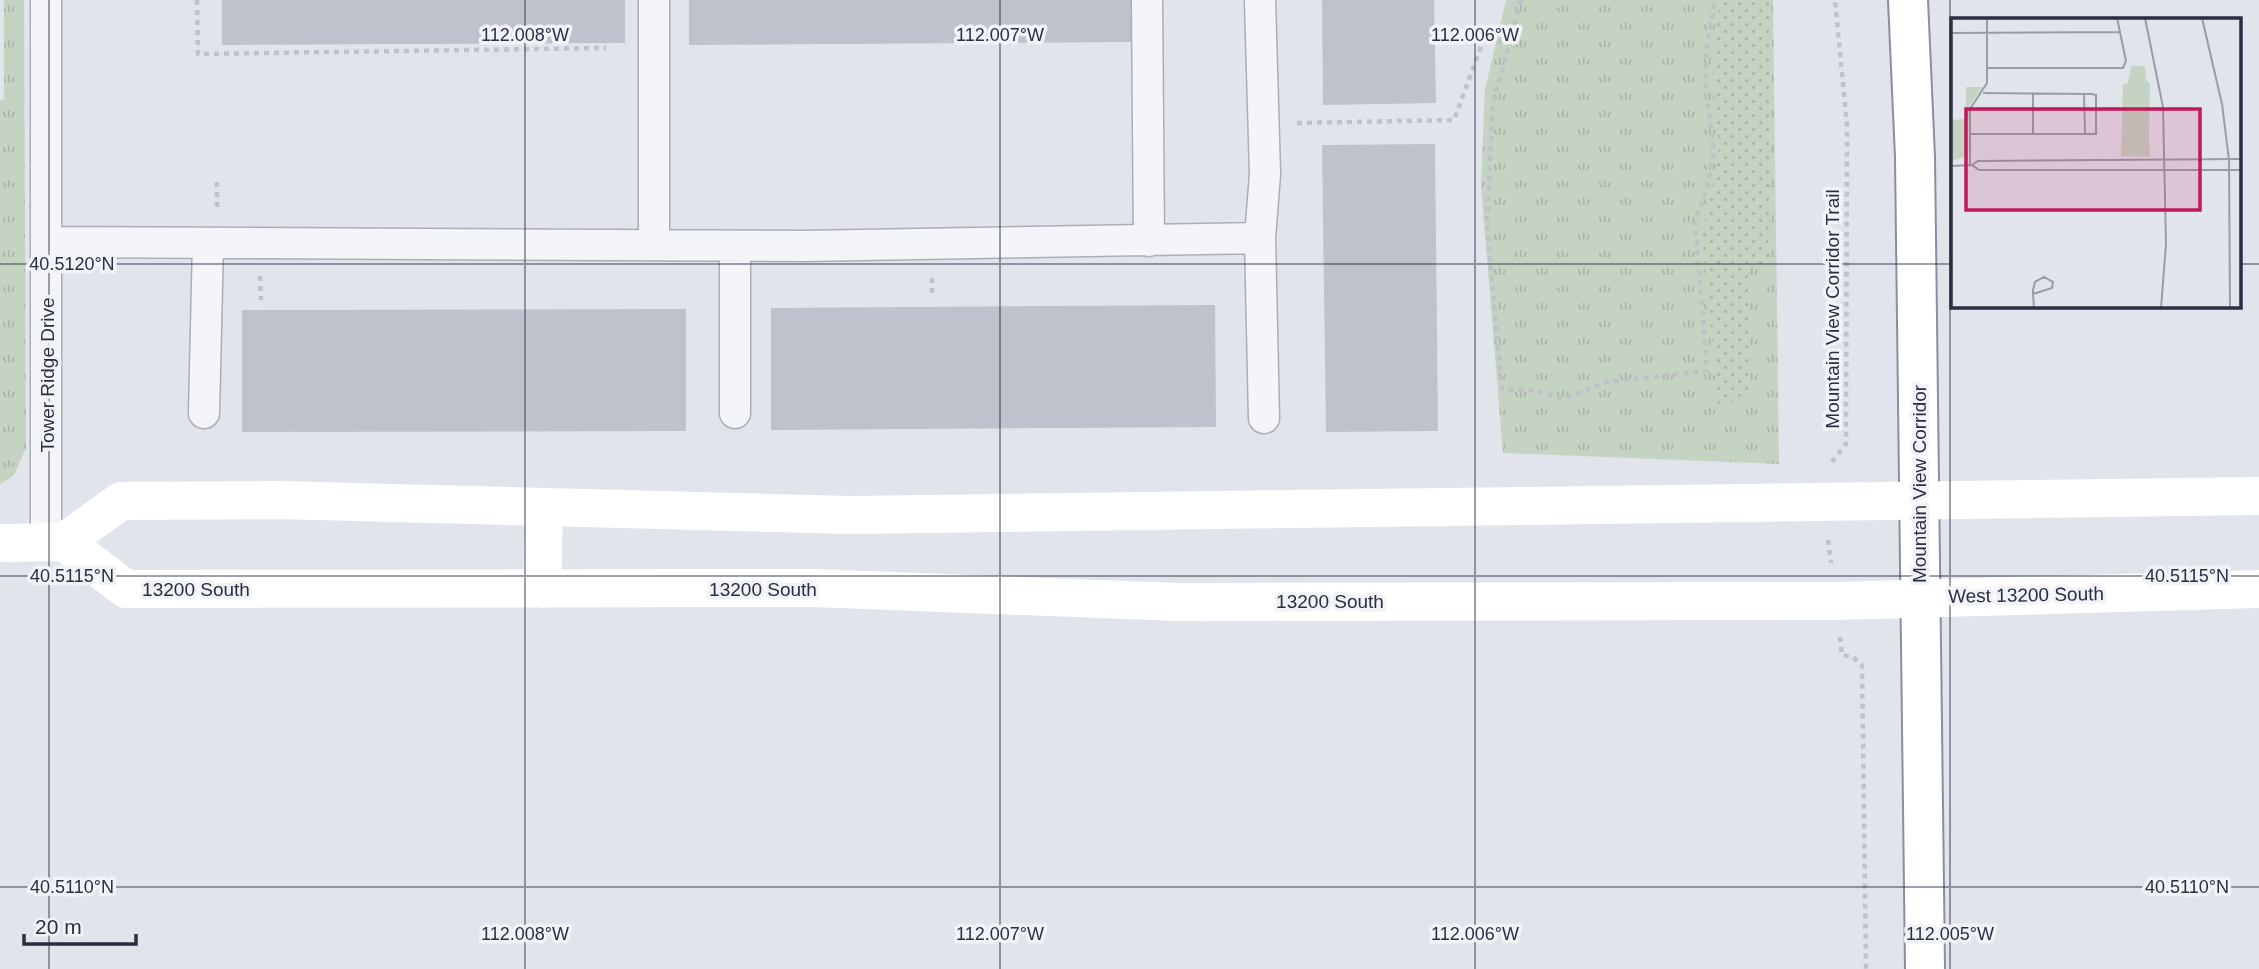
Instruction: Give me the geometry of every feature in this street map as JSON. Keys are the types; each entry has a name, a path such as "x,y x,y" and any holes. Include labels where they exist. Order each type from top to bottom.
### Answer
{"main road":[{"name":"Mountain View Corridor","path":"1908,0 1915,157 1925,969"},
{"path":"0,543 55,541 121,501 276,500 850,515 2259,496"},
{"path":"542,589 544,508"},
{"name":"13200 South","path":"55,541 126,589 813,588 1178,602 1835,601 1919,597"},
{"name":"West 13200 South","path":"1919,597 2259,589"}],"street":[{"name":"Tower Ridge Drive","path":"46,0 47,242 55,541"},
{"path":"654,0 654,245"},
{"path":"1147,0 1149,241"},
{"path":"1260,0 1265,174 1260,238 1264,418"},
{"path":"47,242 735,246 1260,238"},
{"path":"204,413 208,243"},
{"path":"735,246 735,412"}],"path":[{"path":"197,0 198,54 606,48"},
{"path":"1521,0 1493,103 1487,225 1502,389 1538,391 1563,399 1605,382 1707,371 1695,221 1707,188 1714,152 1706,92 1706,51 1715,0"},
{"name":"Mountain View Corridor Trail","path":"1835,0 1847,125 1846,444 1836,460 1819,470 1842,655 1853,657 1862,665 1867,969"},
{"path":"1295,123 1454,120 1485,36 1509,44"}],"green space":[{"path":"4,0 24,0 26,448 14,475 0,484 0,100 4,99"},
{"path":"1506,0 1773,0 1779,464 1503,453 1481,186 1485,89"},
{"path":"1720,0 1772,0 1768,266 1748,267 1750,388 1719,413 1702,236 1719,149 1712,68"}],"building":[{"path":"222,0 625,0 625,43 222,45"},
{"path":"689,0 1134,0 1134,42 689,45"},
{"path":"1322,0 1434,0 1436,103 1323,105"},
{"path":"1435,144 1438,431 1326,432 1322,145"},
{"path":"1215,305 1216,427 771,430 771,308"},
{"path":"686,309 686,431 242,432 242,310"}]}
